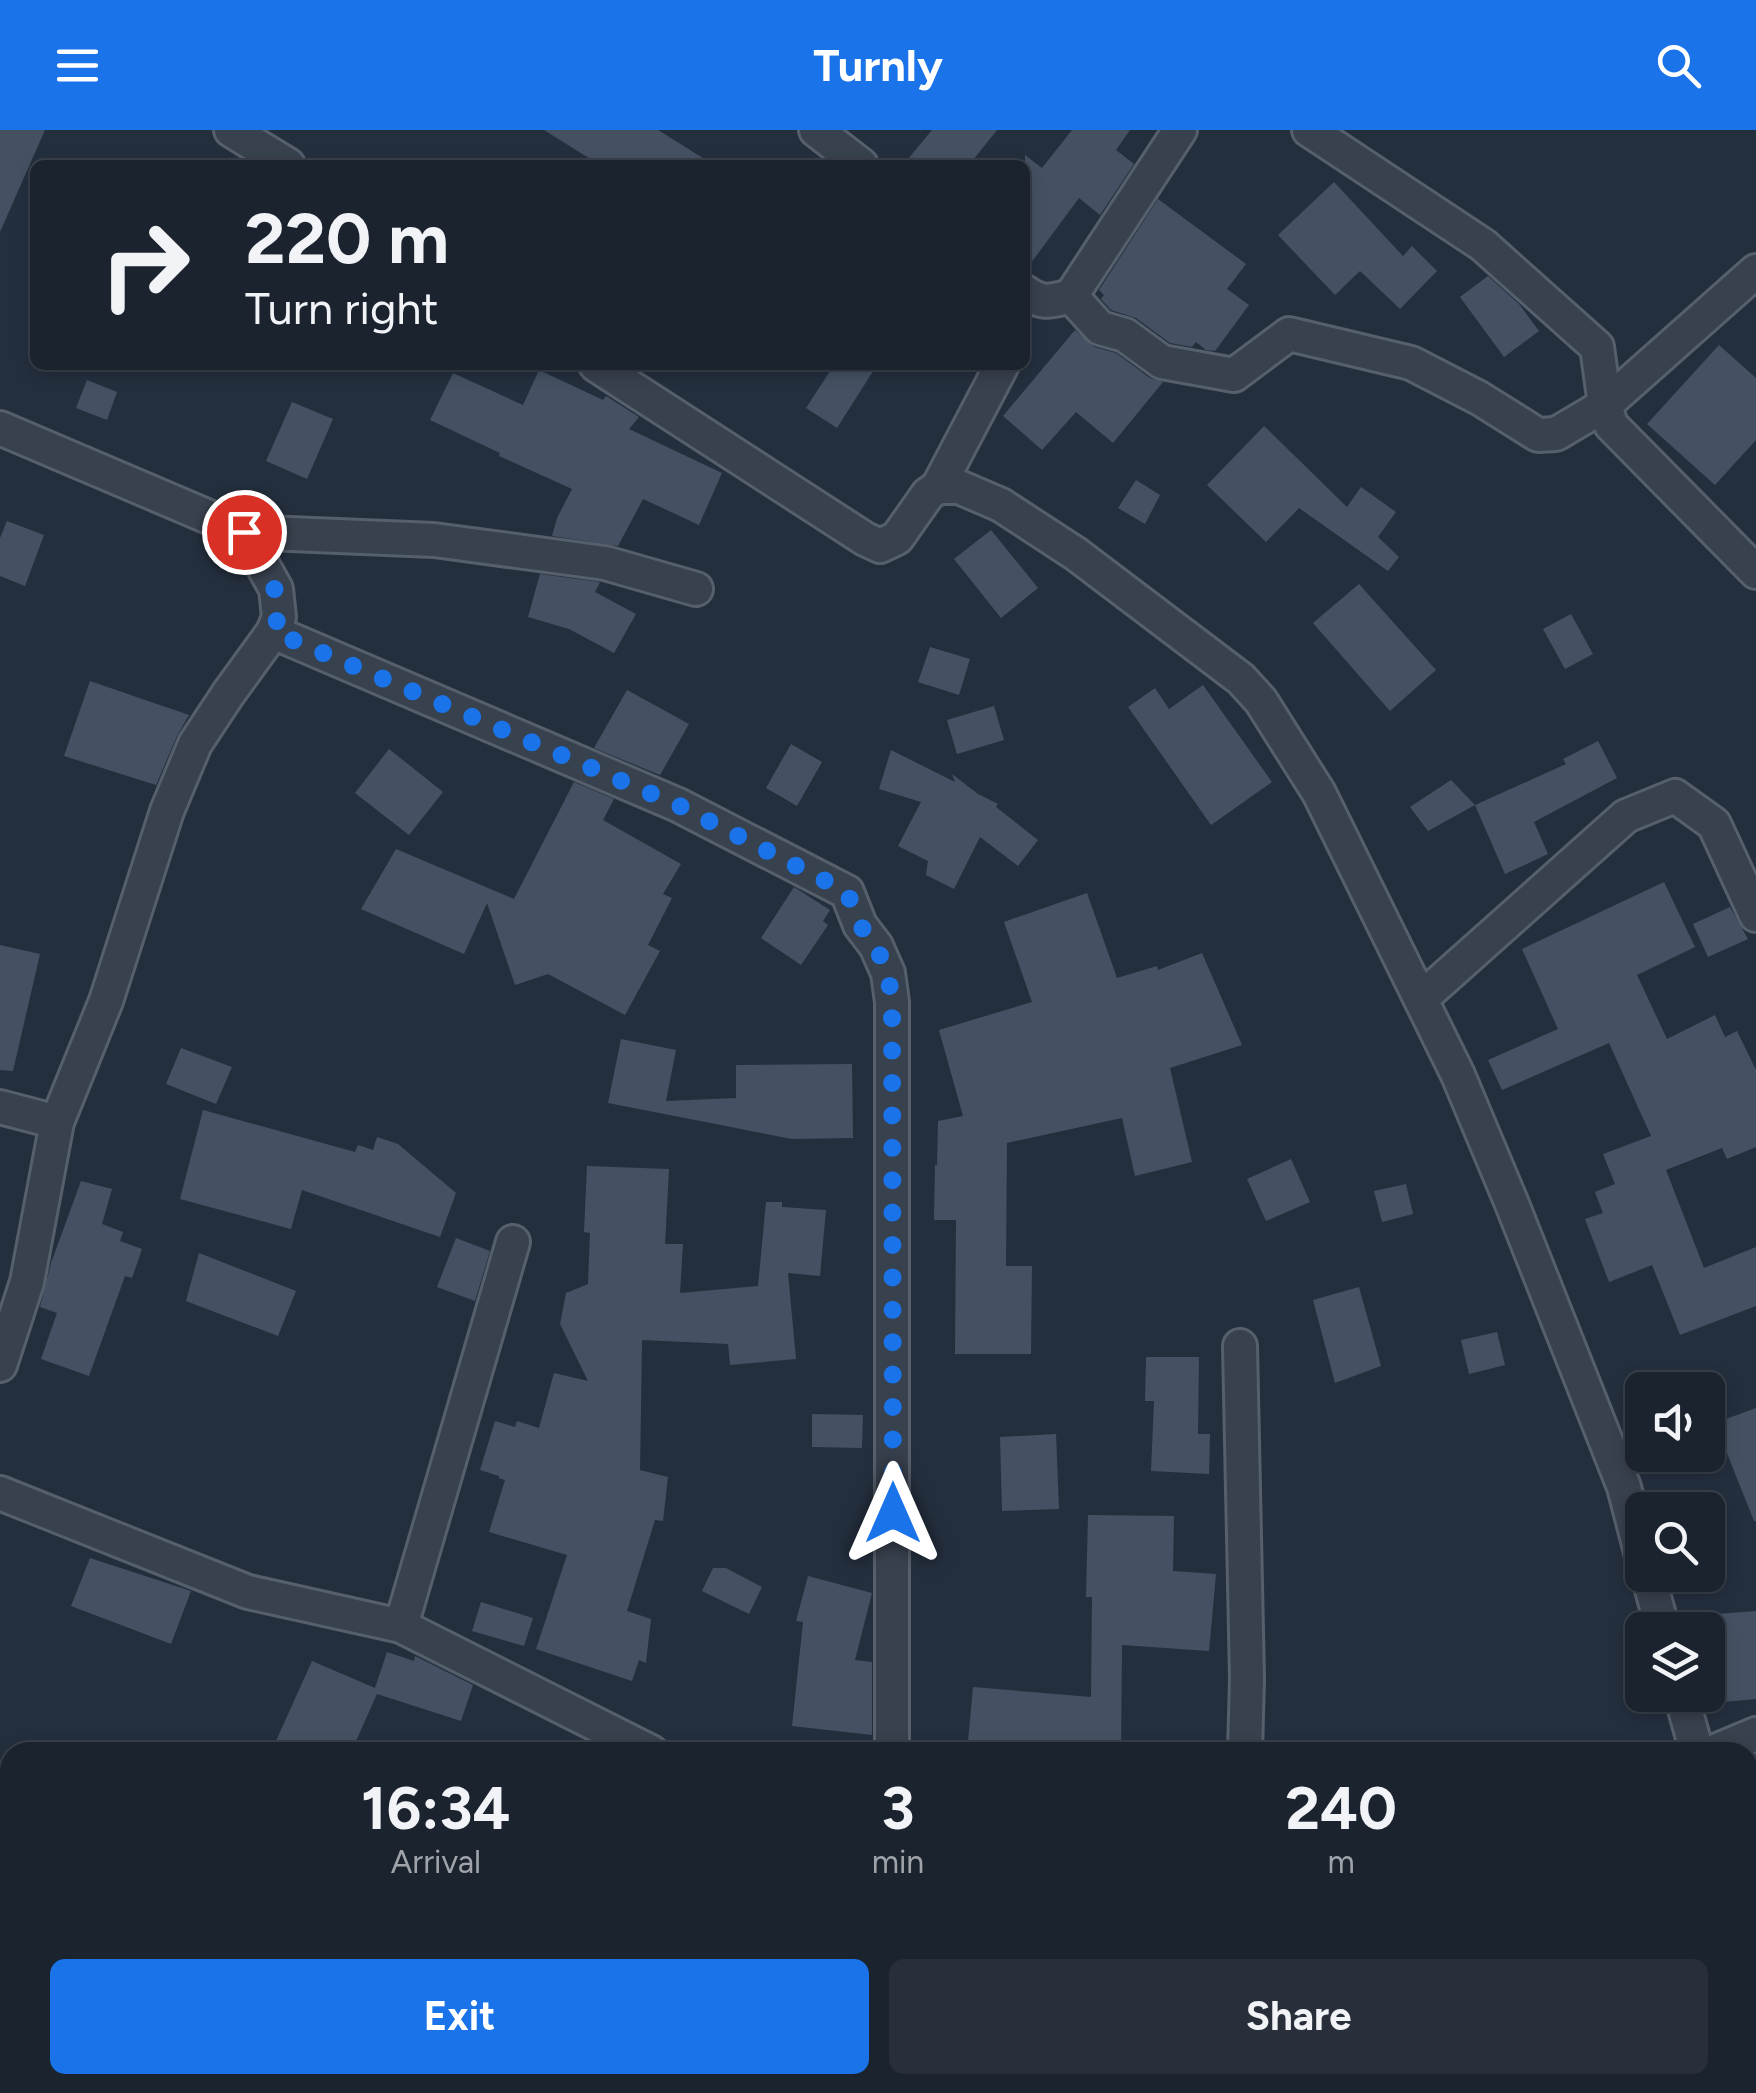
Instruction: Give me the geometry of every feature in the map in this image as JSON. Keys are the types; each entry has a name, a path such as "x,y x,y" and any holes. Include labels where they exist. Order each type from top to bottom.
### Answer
{"street":[{"path":"231,130 280,160"},
{"path":"816,130 855,160"},
{"path":"1030,304 1072,296 1180,130"},
{"path":"1309,130 1483,245 1597,346 1604,406 1612,425 1756,572"},
{"path":"1072,296 1100,328 1126,335 1162,362 1234,375 1289,334 1412,363 1538,435 1563,431 1604,406 1756,271"},
{"path":"604,370 880,546 897,538 928,494 938,487 999,370"},
{"path":"0,428 244,532 434,540 605,563 696,589"},
{"path":"938,487 959,488 1001,504 1076,554 1242,679 1260,701 1319,792 1458,1075 1625,1492"},
{"path":"0,1365 27,1282 57,1122 106,1001 166,811 195,744 274,632 279,617 276,589 244,532"},
{"path":"274,632 678,805 847,892 860,925 876,946 888,974 892,1002 892,1742"},
{"path":"1422,998 1626,816 1674,796 1714,824 1756,916"},
{"path":"0,1107 57,1122"},
{"path":"401,1626 513,1242"},
{"path":"1240,1346 1245,1742"},
{"path":"0,1493 248,1592 401,1626 630,1742"},
{"path":"1686,1712 1694,1742"}],"building":[{"path":"0,130 45,130 30,160 0,232"},
{"path":"544,130 658,130 706,160 592,160"},
{"path":"932,130 997,130 973,160 907,160"},
{"path":"1072,130 1130,130 1116,150 1134,164 1100,215 1079,198 1030,264 1030,160 1025,160 1025,155 1042,168"},
{"path":"1334,182 1403,256 1412,246 1437,271 1400,309 1360,271 1335,295 1278,235"},
{"path":"1158,199 1246,264 1227,289 1249,305 1215,351 1196,342 1192,347 1170,343 1136,318 1111,310 1101,299 1104,295 1099,290"},
{"path":"1488,276 1519,304 1539,331 1504,357 1460,297"},
{"path":"1075,330 1094,347 1116,353 1150,378 1163,382 1113,443 1076,412 1042,450 1003,416"},
{"path":"1719,345 1756,378 1756,440 1715,485 1647,424"},
{"path":"539,370 603,400 606,396 639,417 629,429 722,473 699,525 643,499 618,546 552,536 572,489 430,420 453,373 523,405"},
{"path":"831,370 874,370 837,428 806,408"},
{"path":"87,380 117,392 107,420 76,408"},
{"path":"292,402 333,419 307,479 266,461"},
{"path":"1264,426 1347,507 1361,487 1396,512 1378,537 1399,557 1388,571 1299,508 1266,542 1207,485"},
{"path":"1136,480 1160,495 1145,524 1118,508"},
{"path":"7,521 44,535 25,586 0,576 0,538"},
{"path":"991,530 1038,588 1001,618 954,559"},
{"path":"540,574 600,582 595,592 636,614 614,653 569,629 528,617"},
{"path":"1359,584 1436,670 1390,711 1313,623"},
{"path":"1571,614 1593,654 1565,669 1543,629"},
{"path":"930,647 970,659 959,695 918,682"},
{"path":"90,681 189,715 156,785 64,756"},
{"path":"1203,685 1272,782 1211,825 1128,707 1155,688 1169,709"},
{"path":"627,690 689,724 660,775 594,748"},
{"path":"994,706 1004,740 957,754 947,720"},
{"path":"1598,741 1617,778 1534,822 1548,854 1505,874 1475,805 1566,764 1563,759"},
{"path":"791,744 822,762 797,806 766,788"},
{"path":"389,749 443,792 409,835 355,793"},
{"path":"891,750 955,782 952,774 998,804 996,807 1038,840 1018,866 980,837 954,889 926,875 928,861 898,846 921,802 879,789"},
{"path":"1451,780 1475,805 1428,831 1410,807"},
{"path":"574,782 614,799 603,820 681,864 663,894 672,898 648,945 660,951 625,1015 548,974 515,985 487,903 464,954 361,909 396,849 514,899"},
{"path":"1664,882 1695,947 1637,975 1667,1039 1715,1015 1725,1037 1737,1031 1756,1070 1756,1147 1727,1159 1722,1148 1666,1170 1704,1268 1756,1247 1756,1306 1680,1335 1652,1265 1609,1282 1585,1219 1603,1213 1595,1192 1615,1184 1603,1154 1651,1136 1609,1043 1502,1090 1488,1060 1558,1029 1522,949"},
{"path":"794,887 830,910 823,921 828,925 801,965 761,938"},
{"path":"1087,893 1117,978 1157,966 1158,970 1202,953 1242,1045 1170,1068 1192,1162 1135,1176 1122,1118 1007,1143 1006,1266 1032,1266 1031,1354 955,1354 956,1220 934,1220 935,1165 938,1121 963,1116 939,1030 1032,1002 1004,922"},
{"path":"1730,907 1748,939 1708,957 1693,924"},
{"path":"0,945 40,954 13,1071 0,1070"},
{"path":"621,1039 676,1050 666,1101 736,1098 736,1065 852,1064 853,1138 792,1139 608,1103"},
{"path":"181,1048 232,1067 216,1104 166,1084"},
{"path":"203,1110 355,1152 358,1145 373,1150 377,1137 398,1144 456,1193 440,1237 302,1190 291,1229 180,1199"},
{"path":"1291,1159 1310,1202 1266,1221 1247,1179"},
{"path":"587,1166 669,1169 665,1244 683,1244 680,1293 758,1286 766,1202 826,1210 820,1276 788,1273 796,1359 730,1365 728,1344 642,1340 640,1470 668,1477 663,1521 655,1520 627,1611 651,1619 646,1663 639,1660 632,1681 536,1649 567,1555 489,1532 505,1480 480,1470 495,1421 515,1427 517,1421 539,1428 554,1373 588,1381 560,1324 566,1293 588,1284 590,1233 584,1232"},
{"path":"81,1181 112,1189 102,1224 123,1232 120,1241 142,1249 132,1278 125,1276 89,1376 41,1359 57,1313 40,1307 51,1263"},
{"path":"1406,1184 1413,1214 1382,1222 1374,1191"},
{"path":"456,1238 490,1251 475,1301 437,1287"},
{"path":"199,1253 296,1291 278,1336 186,1301"},
{"path":"1359,1287 1381,1366 1335,1383 1313,1300"},
{"path":"1497,1332 1505,1365 1469,1374 1461,1340"},
{"path":"1146,1357 1199,1357 1198,1434 1210,1434 1209,1474 1151,1471 1154,1401 1145,1401"},
{"path":"1756,1408 1756,1521 1725,1448 1725,1419"},
{"path":"812,1414 863,1415 862,1448 812,1447"},
{"path":"1056,1434 1059,1509 1002,1511 1000,1437"},
{"path":"1088,1515 1174,1516 1173,1571 1216,1574 1209,1651 1122,1645 1121,1742 968,1742 973,1687 1091,1697 1092,1597 1086,1597"},
{"path":"90,1558 191,1591 171,1644 71,1606"},
{"path":"713,1568 726,1568 762,1587 749,1614 702,1591"},
{"path":"808,1576 872,1593 855,1660 872,1662 872,1735 792,1726 803,1622 796,1621"},
{"path":"481,1602 533,1618 524,1646 472,1631"},
{"path":"1756,1611 1756,1699 1725,1702 1725,1613"},
{"path":"387,1652 414,1661 415,1656 473,1685 461,1721 377,1694 355,1742 276,1742 312,1661 375,1688"}],"route":[{"path":"244,532 276,589 279,617 274,632 678,805 847,892 860,925 876,946 888,974 892,1002 893,1513"}]}
